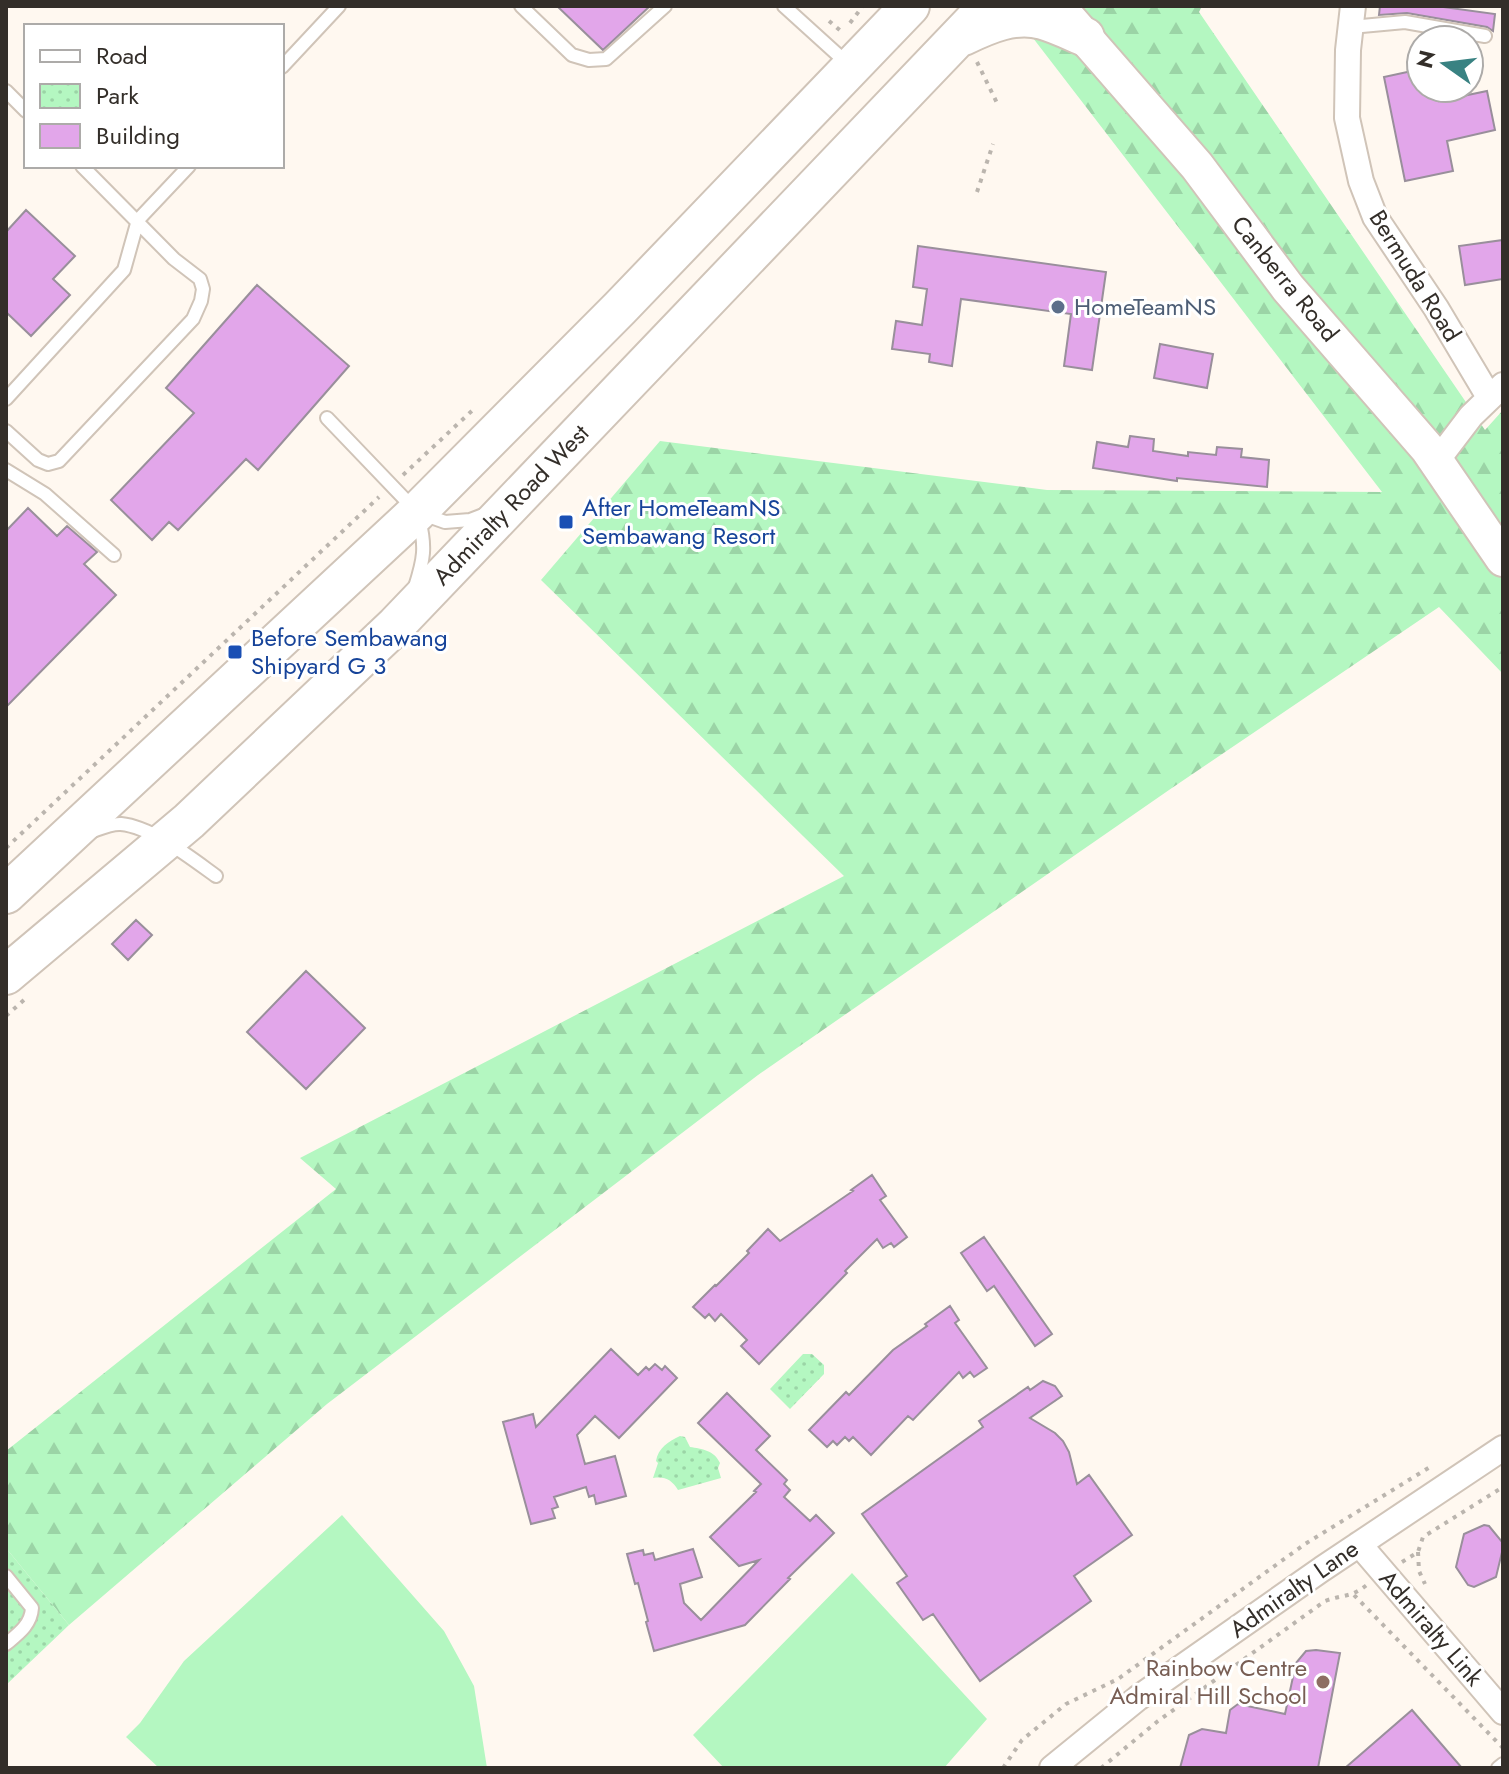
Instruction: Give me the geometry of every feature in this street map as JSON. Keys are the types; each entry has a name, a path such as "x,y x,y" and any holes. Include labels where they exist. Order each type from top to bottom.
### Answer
{"main road":[{"path":"6,894 52,852 404,499 620,308 840,57 910,6"},
{"name":"Admiralty Road West","path":"6,975 165,842 396,625 718,289 966,49 988,6"},
{"name":"Canberra Road","path":"1058,6 1197,166 1288,288 1427,448 1503,559"},
{"path":"966,49 992,23 1013,18 1041,19 1085,37"},
{"path":"620,308 638,323 655,326 677,319 718,289"}],"street":[{"name":"Bermuda Road","path":"1352,16 1347,118 1361,181 1375,217 1496,391"},
{"path":"1436,462 1471,416 1496,391"},
{"name":"Admiralty Lane","path":"1052,1768 1138,1698 1503,1448"},
{"name":"Admiralty Link","path":"1359,1544 1503,1712"}],"lane":[{"path":"284,65 339,6"},
{"path":"521,6 572,55 589,60 606,59 665,6"},
{"path":"784,6 840,57"},
{"path":"1352,16 1416,24"},
{"path":"6,91 24,109"},
{"path":"6,431 38,460 48,464 59,461 193,319 201,301 203,289 200,279 174,259 84,168"},
{"path":"6,399 124,270 138,220 187,168"},
{"path":"327,418 404,499 445,522 470,520 515,501"},
{"path":"8,475 45,494 114,555"},
{"path":"396,625 413,593 422,565 424,541 404,499"},
{"path":"52,852 90,831 118,824 146,830 216,876"},
{"path":"6,1576 32,1608 32,1617 26,1626 6,1644"},
{"path":"1498,1768 1503,1764"}],"path":[{"path":"840,57 863,6"},
{"path":"966,49 997,103"},
{"path":"977,192 993,144"},
{"path":"6,848 404,499 486,399"},
{"path":"1003,1768 1022,1740 1066,1704 1118,1679 1305,1544 1441,1461"},
{"path":"1101,1768 1158,1721 1325,1601 1340,1595 1354,1595 1383,1572 1418,1552 1423,1537 1503,1487"},
{"path":"1354,1595 1503,1748"}],"green space":[{"path":"1054,6 1202,6 1199,12 1485,430 1503,410 1503,674 1439,607 758,1075 327,1404 69,1625 6,1548 6,1451 336,1189 300,1158 844,876 541,580 660,441 1047,490 1382,492 1033,38"},
{"path":"803,1354 812,1354 824,1365 824,1374 790,1409 770,1389"},
{"path":"680,1436 685,1437 690,1447 714,1455 720,1463 721,1478 678,1490 668,1480 653,1478 659,1452"},
{"path":"342,1515 444,1631 474,1686 487,1768 159,1768 126,1737 140,1723 184,1661"},
{"path":"6,1548 69,1625 6,1685"},
{"path":"852,1573 987,1719 944,1768 724,1768 693,1735"}],"building":[{"path":"557,6 650,6 603,50"},
{"path":"1380,6 1436,6 1495,14 1493,31 1485,24 1407,13 1379,15"},
{"path":"1405,72 1405,104 1485,104 1487,91 1495,130 1447,141 1453,171 1405,181 1384,77"},
{"path":"26,210 75,256 53,279 70,295 31,336 6,312 6,232"},
{"path":"1503,240 1503,279 1465,285 1459,246"},
{"name":"HomeTeamNS","path":"918,246 1106,272 1092,370 1064,366 1071,314 961,299 952,366 929,362 930,354 892,349 896,321 922,325 927,289 913,287"},
{"path":"257,285 349,366 258,470 246,459 178,530 169,522 152,540 111,500 194,413 166,388"},
{"path":"1160,344 1213,354 1207,388 1154,378"},
{"path":"1130,436 1154,439 1153,451 1188,456 1188,452 1216,455 1217,447 1242,449 1241,457 1269,460 1267,487 1177,478 1177,481 1093,468 1097,442 1128,447"},
{"path":"28,508 57,536 67,526 97,552 84,564 116,595 6,707 6,531"},
{"path":"136,920 152,935 128,960 112,944"},
{"path":"306,971 365,1028 306,1089 247,1032"},
{"path":"872,1175 886,1196 880,1200 907,1237 894,1247 891,1243 883,1248 877,1239 759,1364 741,1346 747,1340 721,1314 715,1321 709,1314 705,1318 693,1307 749,1253 747,1251 768,1229 780,1241"},
{"path":"984,1237 1052,1334 1035,1346 994,1286 987,1291 961,1253"},
{"path":"950,1306 959,1320 955,1323 987,1368 974,1377 970,1372 963,1378 959,1372 913,1420 908,1416 871,1455 853,1437 849,1441 845,1437 837,1445 833,1441 827,1447 809,1430 893,1350"},
{"path":"611,1349 638,1375 655,1364 662,1370 665,1366 677,1378 619,1438 595,1416 577,1435 585,1464 615,1456 626,1496 596,1504 594,1495 589,1497 586,1487 554,1497 558,1507 552,1509 555,1518 531,1524 503,1422 533,1414 536,1427"},
{"path":"1043,1381 1055,1386 1062,1396 1030,1418 1063,1441 1077,1484 1089,1475 1132,1535 1074,1576 1091,1601 980,1681 933,1614 923,1620 897,1583 907,1576 862,1514 983,1427 979,1421 1028,1387 1030,1390"},
{"path":"727,1393 770,1436 756,1450 787,1480 784,1484 790,1490 784,1497 810,1521 816,1515 834,1533 745,1625 654,1651 638,1583 635,1584 627,1554 643,1550 644,1555 653,1553 655,1560 693,1549 702,1577 680,1584 684,1603 701,1620 759,1560 739,1566 710,1537 761,1484 698,1423"},
{"path":"1484,1525 1489,1526 1503,1543 1503,1548 1496,1577 1474,1587 1468,1585 1456,1567 1464,1534"},
{"path":"1306,1651 1340,1653 1318,1768 1180,1768 1189,1735 1202,1729 1226,1733 1230,1710 1238,1704 1285,1714 1296,1663"},
{"path":"1412,1710 1462,1768 1345,1768"}],"place":[{"name":"HomeTeamNS","path":"1058,307"},
{"name":"After HomeTeamNS Sembawang Resort","path":"566,522"},
{"name":"Before Sembawang Shipyard G 3","path":"235,652"},
{"name":"Rainbow Centre Admiral Hill School","path":"1323,1682"}]}
